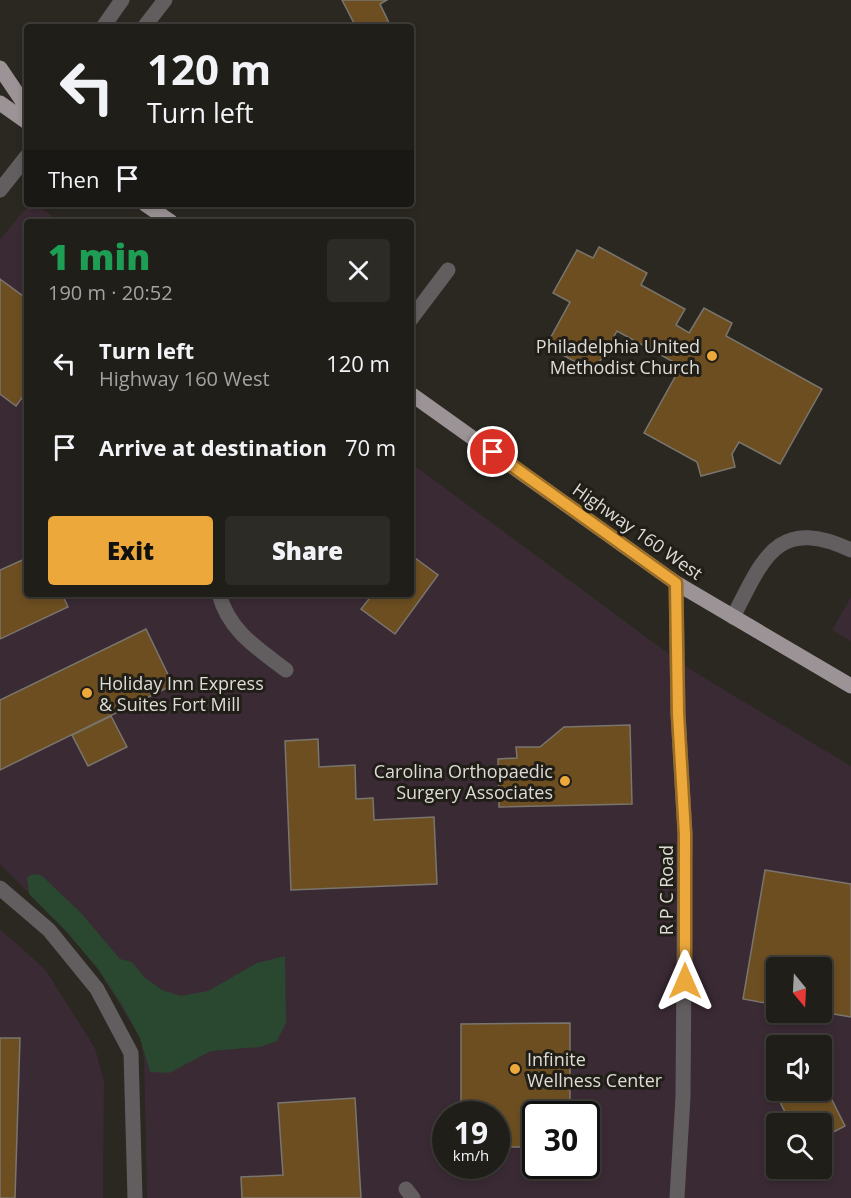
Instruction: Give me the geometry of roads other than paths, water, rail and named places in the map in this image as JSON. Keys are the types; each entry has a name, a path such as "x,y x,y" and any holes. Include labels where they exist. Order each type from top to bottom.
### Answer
{"main road":[{"path":"0,68 24,104"},
{"path":"0,103 24,120"},
{"path":"149,207 167,219"},
{"name":"Highway 160 West","path":"414,396 676,583 851,686"}],"street":[{"path":"105,24 122,0"},
{"path":"146,24 165,0"},
{"path":"0,190 24,160"},
{"path":"414,315 447,270"},
{"path":"733,617 758,570 778,545 792,540 820,539 851,550"},
{"name":"R P C Road","path":"676,583 678,714 685,834 684,1097 677,1198"},
{"path":"220,597 224,614 250,643 286,670"},
{"path":"0,888 49,930 97,989 131,1053 135,1198"}],"place":[{"name":"Philadelphia United Methodist Church","path":"712,356"},
{"name":"Holiday Inn Express & Suites Fort Mill","path":"87,693"},
{"name":"Carolina Orthopaedic Surgery Associates","path":"565,781"},
{"name":"Infinite Wellness Center","path":"515,1069"}]}
